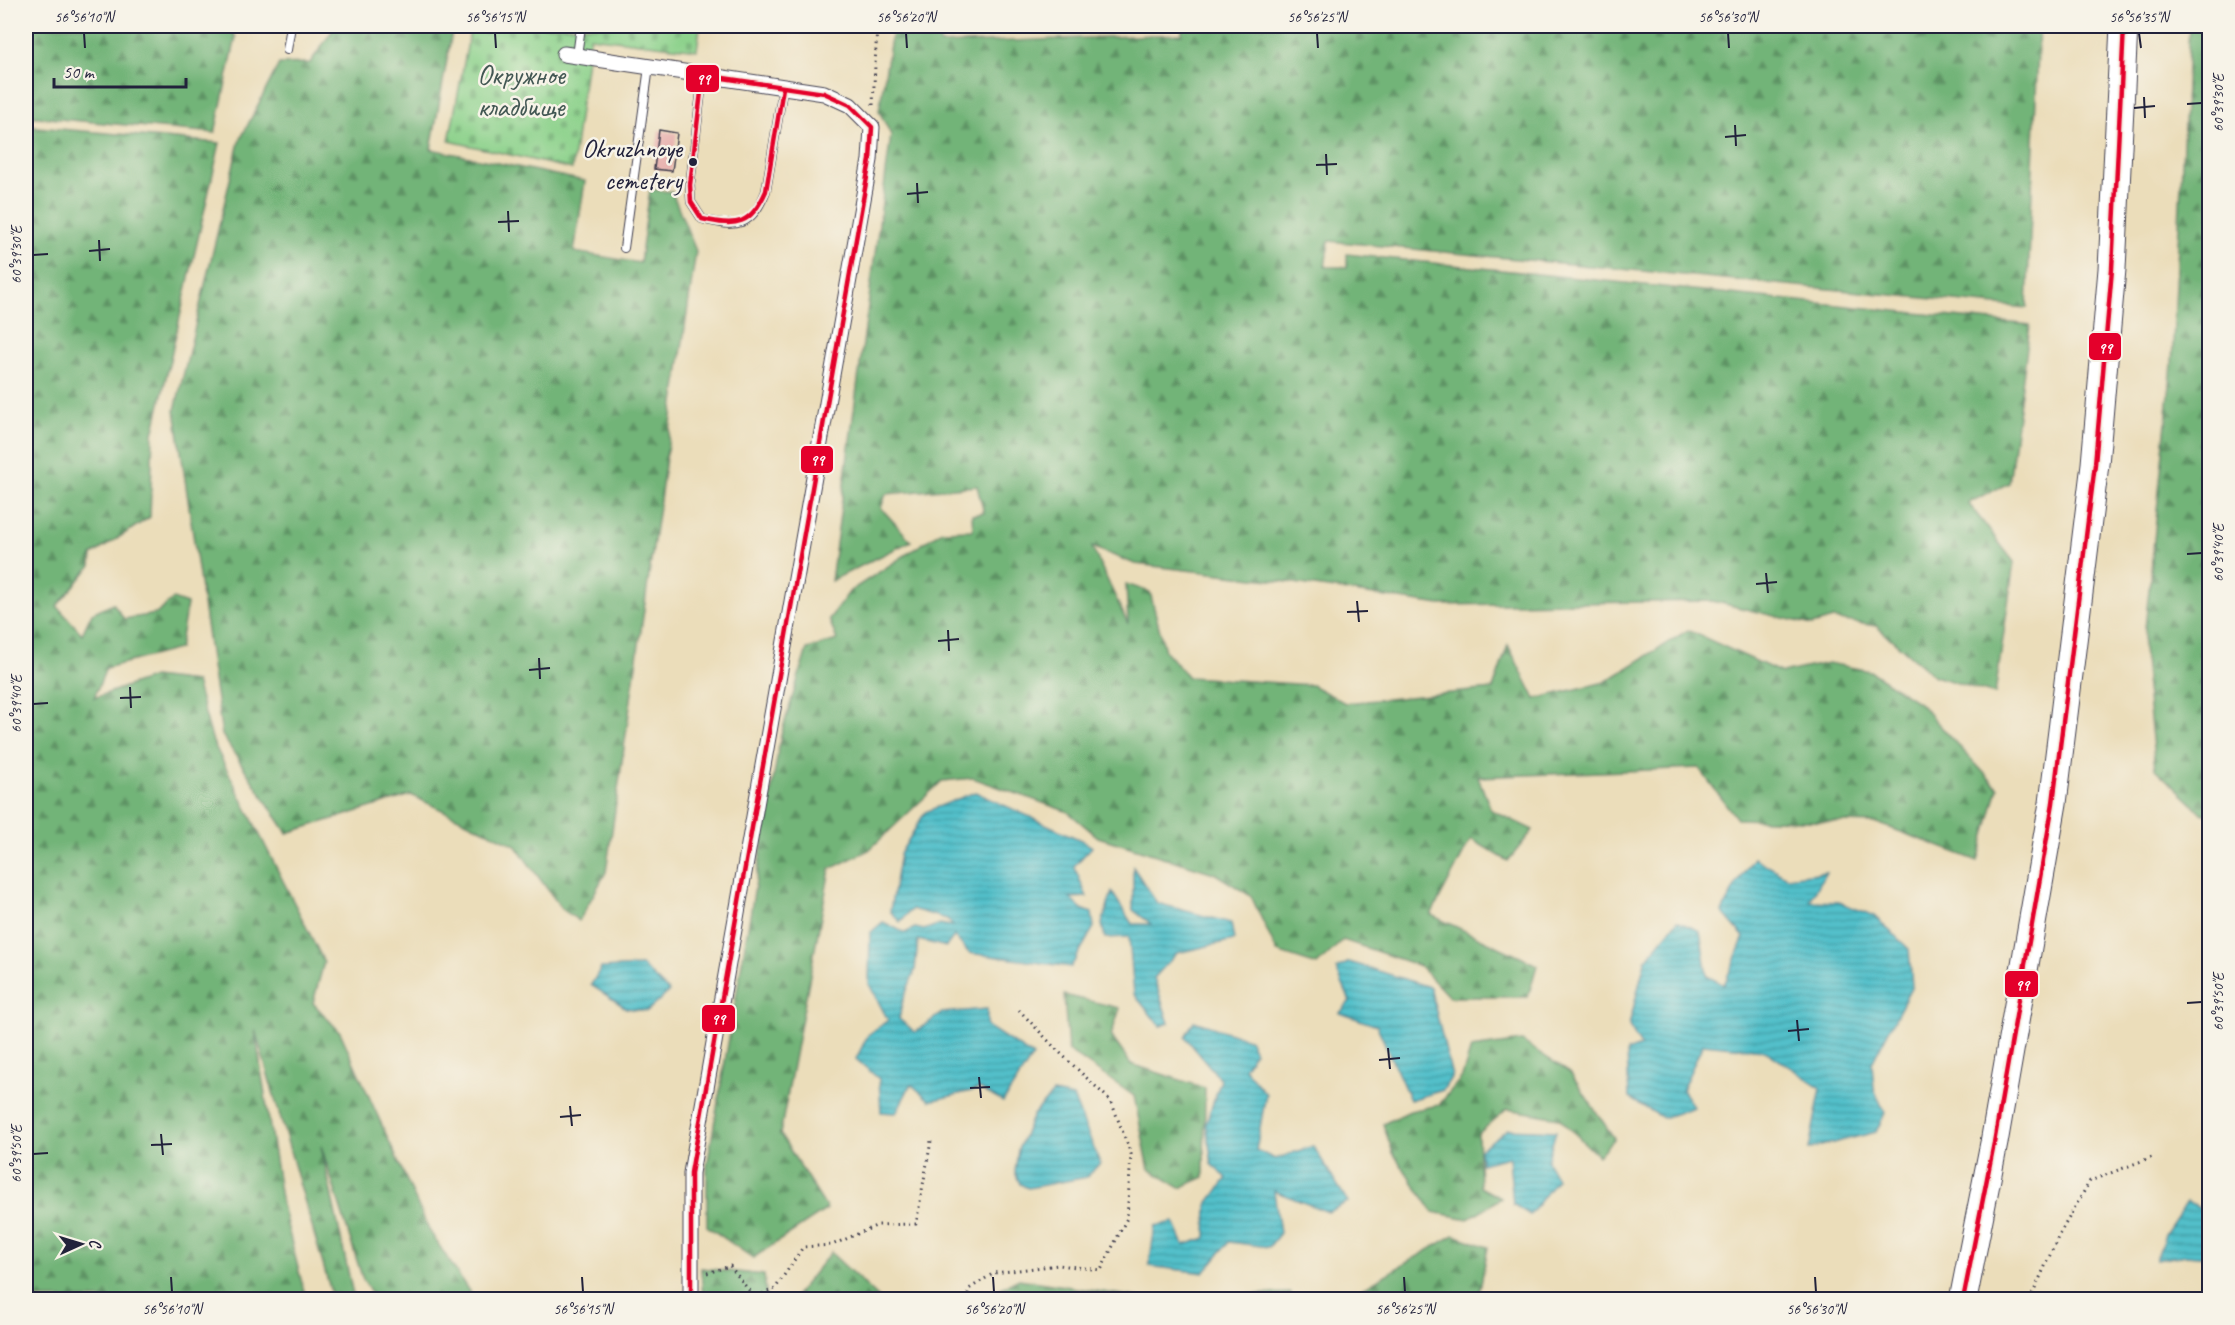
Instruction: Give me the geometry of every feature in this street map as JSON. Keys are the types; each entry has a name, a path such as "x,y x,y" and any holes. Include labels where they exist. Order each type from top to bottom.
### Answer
{"highway":[{"path":"1963,1299 1994,1143 2053,803 2095,464 2112,269 2124,26"}],"street":[{"path":"571,55 824,93 850,105 872,127 870,160 691,1173 691,1299"}],"lane":[{"path":"287,50 291,26"},
{"path":"571,55 581,26"},
{"path":"624,248 649,67"},
{"path":"703,75 690,185 691,202 702,219 723,225 747,221 759,208 766,191 783,88"}],"path":[{"path":"872,127 877,26"},
{"path":"967,1299 969,1289 994,1273 1059,1265 1101,1269 1127,1218 1131,1154 1111,1101 1019,1010"},
{"path":"690,1278 730,1266 754,1297 775,1289 803,1247 832,1245 878,1225 916,1224 931,1141"},
{"path":"2030,1299 2058,1235 2090,1180 2152,1157"}],"green space":[{"path":"26,26 227,26 236,37 215,133 26,116"},
{"path":"338,26 453,26 431,149 585,181 574,252 640,263 650,189 672,192 696,251 606,872 579,921 562,909 515,845 411,795 287,833 222,735 175,410 239,142 279,64 310,63"},
{"name":"Окружное кладбище","path":"471,26 700,26 697,50 590,37 572,169 449,141"},
{"path":"893,26 938,26 940,44 1182,34 1182,26 2039,26 2027,308 1329,241 1325,267 1347,267 1347,254 2030,325 2009,483 1968,503 2014,562 1995,694 1934,676 1876,626 1833,619 1812,625 1712,601 1440,605 1288,582 1135,564 1092,547 1128,624 1126,584 1150,592 1165,651 1188,677 1312,685 1345,703 1493,689 1508,645 1535,699 1605,682 1688,630 1782,673 1828,663 1870,671 1919,703 1998,788 1978,861 1877,823 1737,819 1699,768 1478,777 1491,810 1533,830 1508,861 1471,839 1431,915 1537,965 1528,997 1449,997 1420,966 1343,940 1317,965 1277,952 1251,896 1214,873 1098,837 1068,812 973,778 942,781 869,850 830,869 780,1134 827,1209 753,1258 707,1226 707,1166 781,735 807,649 837,640 829,619 850,591 942,531 973,530 972,515 984,513 977,486 886,494 881,508 911,541 831,581 891,135 879,111"},
{"path":"2189,26 2210,26 2209,815 2202,813 2155,769 2143,648 2172,364"},
{"path":"26,126 220,143 153,434 150,517 92,555 91,566 57,606 82,634 92,613 113,603 124,619 156,614 173,599 187,604 179,649 106,668 94,698 153,677 196,682 213,742 324,962 313,1003 340,1032 429,1230 474,1299 375,1299 363,1280 321,1146 354,1299 333,1299 255,1030 282,1205 306,1299 26,1299"},
{"path":"1064,995 1120,1008 1111,1036 1131,1064 1205,1088 1204,1177 1180,1188 1149,1169 1134,1096 1068,1050"},
{"path":"1522,1041 1570,1073 1614,1138 1598,1156 1559,1118 1507,1109 1478,1134 1480,1187 1501,1198 1468,1219 1433,1212 1393,1153 1383,1124 1410,1111 1439,1105 1462,1077 1471,1048"},
{"path":"1454,1235 1488,1247 1478,1299 1364,1299 1356,1292"},
{"path":"831,1253 880,1299 793,1299"},
{"path":"701,1268 764,1275 767,1299 703,1299"},
{"path":"1019,1279 1148,1299 1291,1293 1290,1300 997,1299 1001,1288"}],"water":[{"path":"975,792 1092,847 1074,866 1087,897 1070,898 1082,909 1092,913 1094,927 1071,967 969,953 954,936 946,947 918,940 915,970 903,1000 899,1019 915,1032 942,1013 987,1009 987,1026 1033,1056 1003,1102 980,1089 930,1101 911,1084 896,1113 881,1112 879,1079 856,1059 868,1035 888,1020 869,984 870,933 883,922 905,933 915,928 924,930 940,924 953,926 947,919 912,909 900,922 890,911 900,854 925,812"},
{"path":"1754,858 1787,877 1826,872 1810,901 1839,902 1874,916 1909,949 1912,986 1872,1063 1874,1089 1885,1113 1876,1132 1809,1149 1821,1088 1764,1050 1703,1044 1682,1090 1694,1107 1663,1118 1629,1098 1627,1051 1641,1046 1629,1026 1645,961 1677,921 1700,931 1707,976 1724,985 1744,937 1722,912 1737,883"},
{"path":"1133,867 1157,903 1231,923 1234,940 1177,953 1154,978 1169,1023 1160,1026 1134,994 1129,937 1105,938 1102,924 1112,892 1132,924 1151,924 1133,910"},
{"path":"1349,962 1430,987 1452,1076 1443,1090 1410,1100 1377,1026 1340,1013 1350,1001 1336,969"},
{"path":"642,966 669,992 647,1011 626,1008 591,985 601,968"},
{"path":"1194,1021 1249,1039 1255,1052 1244,1068 1266,1094 1256,1150 1275,1159 1313,1146 1348,1202 1328,1212 1274,1191 1280,1233 1269,1247 1229,1242 1204,1273 1149,1266 1155,1226 1174,1222 1184,1245 1206,1238 1207,1205 1227,1178 1212,1165 1206,1123 1221,1080 1185,1037"},
{"path":"1053,1093 1073,1097 1100,1163 1087,1177 1028,1188 1020,1184 1015,1172 1018,1150 1033,1115"},
{"path":"1508,1129 1556,1131 1547,1161 1557,1179 1530,1215 1513,1204 1509,1157 1481,1164 1480,1149"},
{"path":"2187,1202 2209,1213 2209,1257 2186,1255 2156,1260 2165,1235"}],"building":[{"path":"659,130 677,133 672,171 654,169"}],"transit line":[{"name":"99","path":"1963,1300 1994,1143 2053,803 2095,464 2112,269 2124,26"},
{"name":"99","path":"691,1300 691,1173 870,160 872,127 850,105 824,93 703,75 690,185 691,202 702,219 734,223 742,221 755,211 766,191 783,88"}],"place":[{"name":"Okruzhnoye cemetery","path":"693,162"}]}
